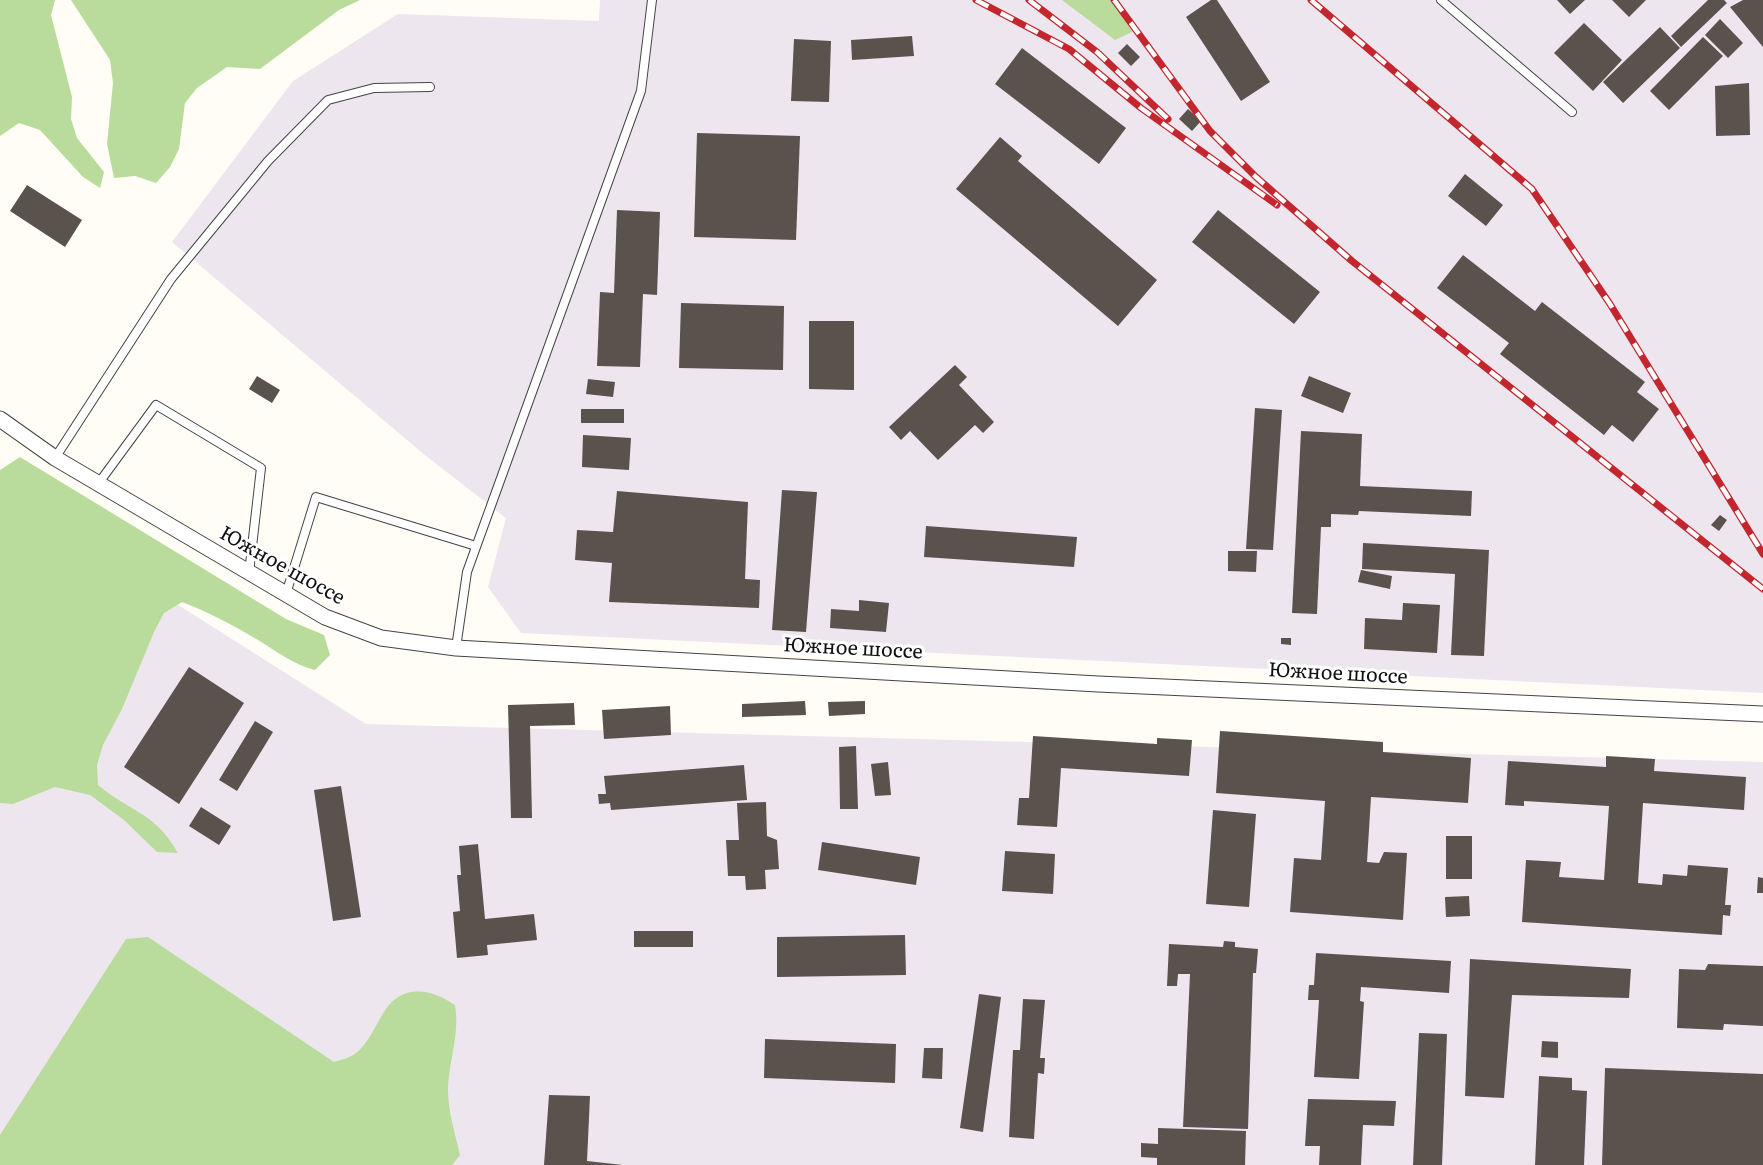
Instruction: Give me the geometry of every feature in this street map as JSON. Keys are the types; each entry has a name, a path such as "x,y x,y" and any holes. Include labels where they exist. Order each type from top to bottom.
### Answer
{"street":[{"name":"Южное шоссе","path":"0,418 55,458 325,617 381,638 456,648 1086,683 1763,714"}],"lane":[{"path":"456,648 467,572 641,91 652,0"},
{"path":"1441,0 1572,112"},
{"path":"55,458 171,279 268,160 328,100 374,88 430,87"},
{"path":"98,484 156,405 261,468 249,573"},
{"path":"286,594 316,497 476,546"}],"shaded area":[{"path":"600,0 1763,0 1763,693 521,633 488,587 506,518 426,456 172,242 293,81 398,14 599,21"},
{"path":"0,492 366,724 1763,762 1763,1165 0,1165"}],"green space":[{"path":"0,0 55,0 51,15 72,97 71,119 77,138 104,172 100,188 83,177 40,130 19,123 0,136"},
{"path":"71,0 360,0 339,10 260,69 227,67 197,88 185,103 179,149 170,167 156,183 135,176 114,178 107,144 113,83 110,60"},
{"path":"1062,0 1117,0 1134,31 1115,40"},
{"path":"20,457 286,619 324,635 330,655 315,670 292,661 231,624 182,602 164,613 122,709 103,745 97,765 98,785 151,821 169,839 178,853 157,852 124,820 90,795 55,787 13,804 0,803 0,470"},
{"path":"148,937 334,1062 351,1056 362,1047 389,1005 401,995 417,991 425,992 455,1005 456,1026 448,1098 460,1155 452,1165 0,1165 0,1135 126,939"}],"building":[{"path":"1211,0 1217,0 1270,82 1241,101 1186,17"},
{"path":"1557,0 1585,0 1570,14"},
{"path":"1612,0 1646,0 1629,17"},
{"path":"1708,0 1724,0 1727,3 1681,47 1671,36"},
{"path":"1743,0 1763,0 1763,47 1730,7"},
{"path":"1720,19 1743,43 1728,58 1705,35"},
{"path":"1584,23 1622,60 1593,91 1554,53"},
{"path":"1660,27 1680,48 1623,103 1603,82"},
{"path":"912,36 914,56 852,60 851,40"},
{"path":"1703,37 1723,56 1669,110 1650,91"},
{"path":"794,39 831,41 829,102 791,101"},
{"path":"1127,44 1140,57 1131,66 1118,53"},
{"path":"1022,48 1126,128 1099,164 995,84"},
{"path":"1749,83 1750,135 1716,136 1715,86"},
{"path":"1188,109 1201,121 1192,131 1179,119"},
{"path":"697,133 800,136 796,240 694,237"},
{"path":"1000,137 1022,156 1018,161 1157,280 1118,326 956,189"},
{"path":"1465,174 1503,205 1486,226 1448,196"},
{"path":"27,185 82,220 65,247 10,211"},
{"path":"617,210 660,212 657,295 643,294 640,367 597,366 600,292 614,293"},
{"path":"1218,210 1320,292 1294,324 1192,242"},
{"path":"1463,255 1535,311 1542,302 1645,382 1637,392 1659,409 1633,442 1612,425 1604,435 1500,354 1509,343 1437,288"},
{"path":"681,303 784,306 783,370 679,368"},
{"path":"809,321 854,321 854,390 809,389"},
{"path":"955,365 967,377 959,385 994,422 983,433 975,425 938,460 910,431 901,440 889,427"},
{"path":"257,376 280,390 272,403 249,389"},
{"path":"1309,376 1351,393 1343,413 1301,396"},
{"path":"588,379 615,382 613,397 586,394"},
{"path":"1255,408 1282,410 1273,550 1246,549"},
{"path":"581,409 624,409 624,423 581,423"},
{"path":"1301,431 1362,434 1360,486 1472,491 1471,516 1359,511 1358,515 1331,514 1331,527 1321,527 1317,614 1292,613"},
{"path":"583,435 631,438 629,470 582,467"},
{"path":"782,490 817,492 806,632 772,630"},
{"path":"617,491 748,502 745,579 760,580 759,608 609,602 612,563 575,560 577,530 613,532"},
{"path":"1720,515 1727,520 1719,531 1711,525"},
{"path":"926,526 1077,537 1074,567 924,557"},
{"path":"1363,543 1489,550 1484,656 1451,655 1455,574 1362,569"},
{"path":"1228,551 1257,551 1256,572 1228,571"},
{"path":"1361,570 1392,576 1390,589 1358,582"},
{"path":"859,600 889,603 886,632 830,628 831,609 859,611"},
{"path":"1403,603 1440,605 1437,653 1364,649 1365,618 1402,620"},
{"path":"1281,638 1291,638 1291,645 1281,644"},
{"path":"189,667 244,703 179,804 124,767"},
{"path":"805,701 806,715 742,717 742,704"},
{"path":"865,701 865,714 829,716 828,702"},
{"path":"574,703 575,725 530,726 532,818 511,818 508,705"},
{"path":"670,706 671,735 604,739 602,710"},
{"path":"255,721 273,732 237,791 219,780"},
{"path":"1220,731 1383,742 1383,752 1471,758 1468,803 1371,797 1367,862 1379,863 1384,852 1407,853 1403,920 1290,912 1294,858 1321,860 1325,801 1216,793"},
{"path":"1033,736 1157,744 1157,738 1192,740 1189,776 1061,768 1057,827 1017,825 1019,798 1029,798"},
{"path":"856,746 858,809 840,809 839,747"},
{"path":"1606,756 1655,759 1654,771 1746,777 1744,810 1643,803 1638,883 1662,885 1663,874 1687,876 1688,865 1728,868 1725,905 1731,905 1730,916 1723,915 1722,935 1522,922 1526,860 1561,862 1559,877 1604,880 1609,806 1524,801 1524,806 1505,805 1508,761 1606,767"},
{"path":"888,762 891,795 875,796 871,764"},
{"path":"744,765 747,800 611,810 610,803 599,804 598,794 606,794 604,776"},
{"path":"341,786 361,917 333,921 314,790"},
{"path":"766,802 767,836 777,840 779,869 765,870 766,889 746,890 745,876 728,876 726,840 739,840 737,803"},
{"path":"201,807 231,826 219,845 189,826"},
{"path":"1213,810 1256,814 1249,907 1206,904"},
{"path":"1446,836 1472,836 1472,879 1446,879"},
{"path":"822,842 920,857 916,885 818,870"},
{"path":"478,844 485,919 534,914 537,940 487,945 488,955 457,958 453,912 460,911 457,875 461,875 459,846"},
{"path":"1005,851 1055,854 1053,894 1002,891"},
{"path":"1758,877 1763,878 1763,893 1757,893"},
{"path":"1469,896 1470,916 1446,917 1445,897"},
{"path":"634,931 693,931 693,947 634,947"},
{"path":"905,935 906,975 777,977 777,937"},
{"path":"1224,941 1235,942 1235,947 1258,949 1256,973 1253,973 1248,1129 1183,1127 1190,974 1178,974 1177,986 1167,986 1169,944 1223,947"},
{"path":"1316,953 1451,961 1449,993 1361,987 1360,1001 1364,1002 1359,1079 1314,1077 1319,1000 1308,1000 1309,985 1314,985"},
{"path":"1470,959 1631,969 1629,998 1512,995 1504,1098 1465,1096"},
{"path":"1708,964 1763,966 1763,1026 1724,1024 1723,1030 1677,1028 1679,969 1705,970"},
{"path":"979,994 1001,997 983,1132 960,1128"},
{"path":"1023,999 1045,1000 1040,1058 1045,1058 1044,1074 1038,1073 1034,1139 1009,1137 1013,1050 1020,1050"},
{"path":"1419,1033 1447,1034 1442,1165 1413,1165"},
{"path":"765,1039 896,1044 895,1083 764,1078"},
{"path":"1542,1041 1558,1042 1558,1058 1541,1057"},
{"path":"924,1048 943,1048 942,1079 922,1078"},
{"path":"1605,1068 1763,1074 1763,1165 1602,1165"},
{"path":"1539,1076 1572,1078 1572,1090 1587,1091 1584,1165 1535,1165"},
{"path":"549,1095 590,1096 587,1161 623,1165 544,1165"},
{"path":"1308,1099 1396,1101 1394,1126 1363,1125 1361,1165 1319,1165 1320,1146 1305,1146"},
{"path":"1158,1128 1246,1131 1245,1165 1157,1165 1157,1158 1141,1157 1141,1143 1158,1144"}],"railway":[{"path":"976,0 1069,49 1141,108 1277,205"},
{"path":"1029,0 1097,52 1168,119"},
{"path":"1114,0 1210,131 1256,177 1352,261 1763,589"},
{"path":"1311,0 1532,189 1610,304 1763,554"}]}
